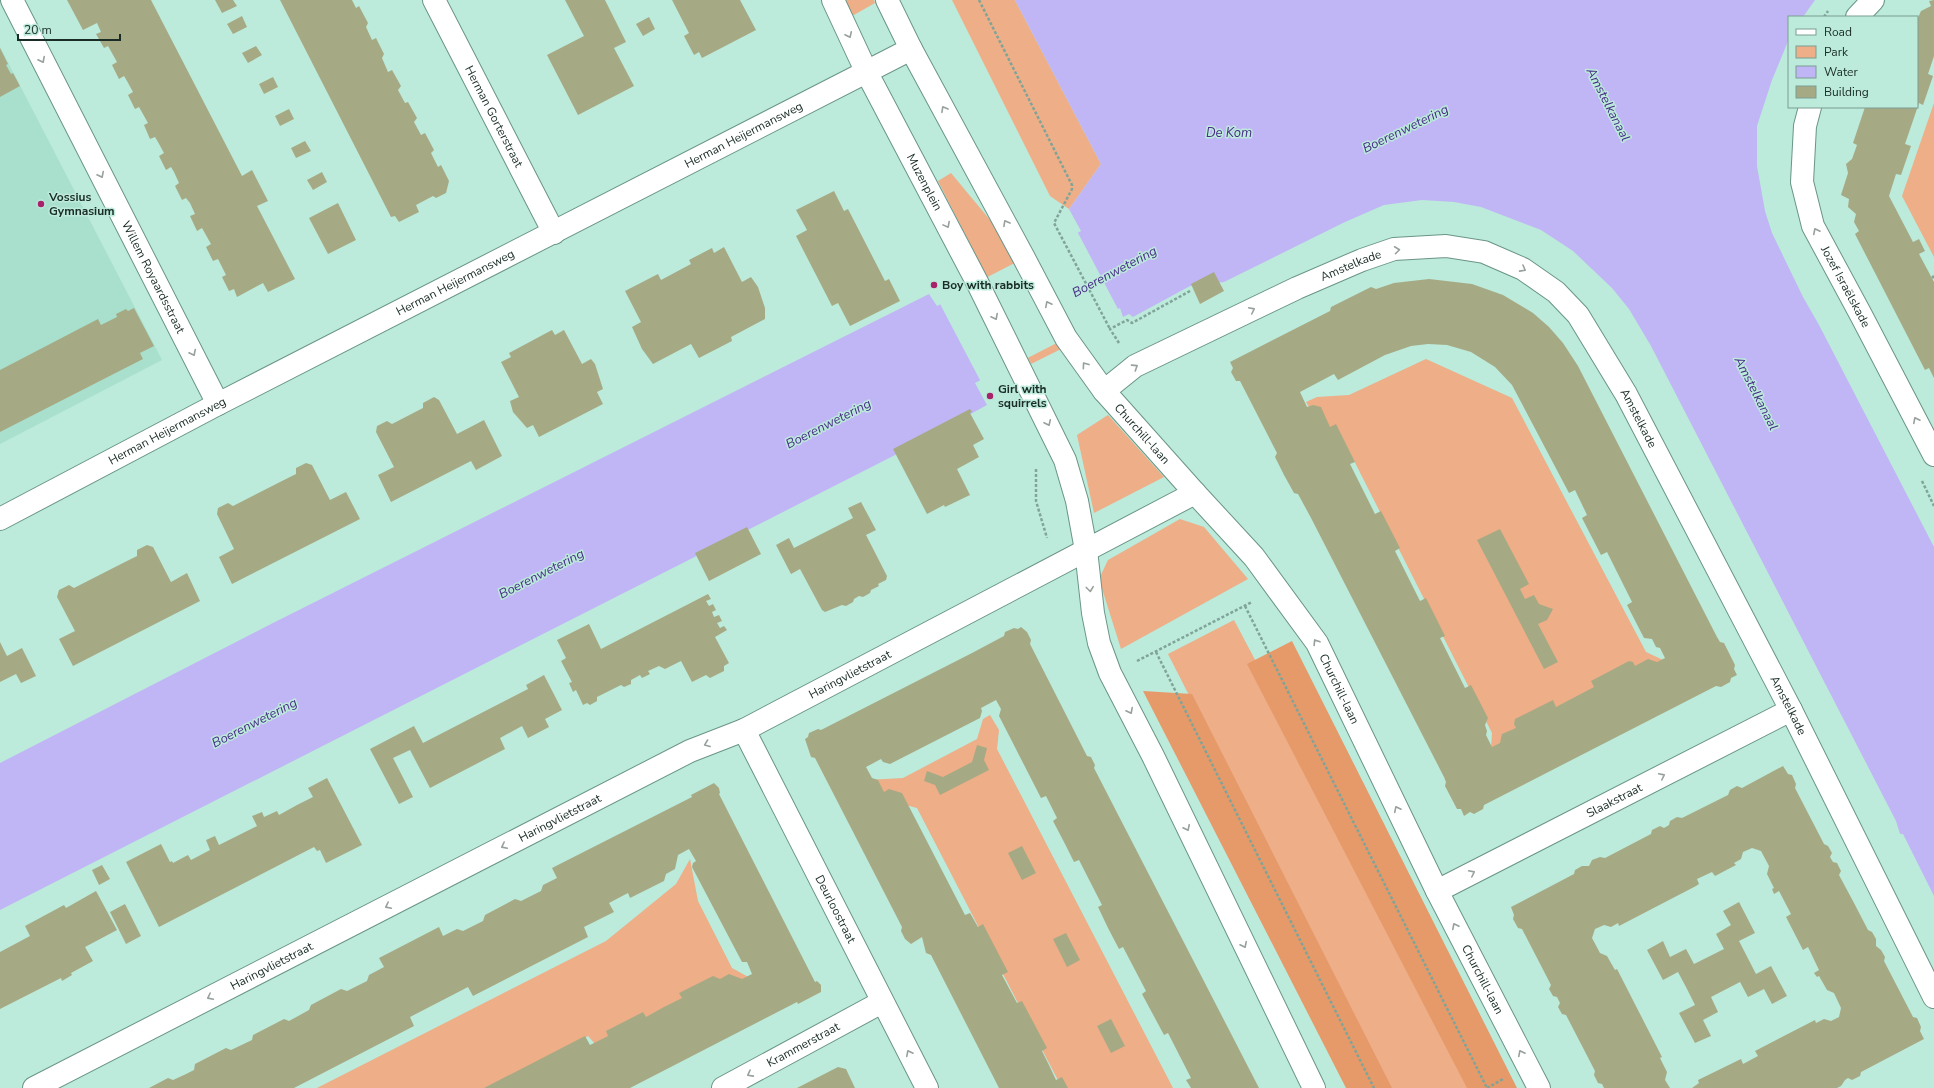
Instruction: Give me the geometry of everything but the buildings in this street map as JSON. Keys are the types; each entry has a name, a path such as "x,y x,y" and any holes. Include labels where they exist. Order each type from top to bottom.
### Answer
{"street":[{"name":"Willem Royaardsstraat","path":"12,0 218,404"},
{"name":"Herman Gorterstraat","path":"434,0 554,233"},
{"name":"Muzenplein","path":"833,0 867,73 977,282 1065,460 1077,501 1086,550"},
{"path":"887,0 911,49"},
{"path":"1858,16 1873,0"},
{"name":"Herman Heijermansweg","path":"0,519 218,404 867,73 911,49"},
{"name":"Churchill-laan","path":"911,49 1066,338 1104,391 1195,494 1254,557 1317,643 1437,891 1539,1088"},
{"name":"Jozef Israëlskade","path":"1810,108 1805,126 1802,182 1813,226 1934,455"},
{"name":"Amstelkade","path":"1104,391 1135,366 1297,288 1362,260 1394,250 1446,246 1484,252 1523,269 1556,292 1578,315 1626,394 1792,710 1934,997"},
{"name":"Haringvlietstraat","path":"34,1088 690,751 744,730 1195,494"},
{"path":"1086,550 1093,613 1099,643 1110,673 1156,763 1314,1088"},
{"name":"Slaakstraat","path":"1437,891 1792,710"},
{"name":"Deurloostraat","path":"744,730 927,1088"},
{"name":"Krammerstraat","path":"723,1088 882,1002"}],"path":[{"path":"979,0 1072,185 1072,189 1054,223 1110,328"},
{"path":"1127,320 1132,323 1190,291"},
{"path":"1035,463 1036,501 1056,566"},
{"path":"1110,673 1156,652 1278,589"},
{"path":"1245,606 1487,1088"},
{"path":"1156,652 1374,1088"}],"shaded area":[{"name":"Vossius Gymnasium","path":"0,47 162,360 0,444"},
{"path":"1292,641 1517,1088 1467,1088 1247,664"},
{"path":"1143,691 1192,694 1392,1088 1346,1088"}],"green space":[{"path":"846,0 874,0 875,3 852,16"},
{"path":"952,0 1015,0 1101,164 1069,209 1050,196"},
{"path":"1934,103 1934,257 1902,196"},
{"path":"951,173 1000,232 1061,349 1031,364 938,181"},
{"path":"1426,359 1512,398 1646,652 1663,660 1503,751 1491,749 1492,733 1342,437 1314,415 1306,402 1317,397 1349,395"},
{"path":"1108,415 1164,477 1094,513 1077,435"},
{"path":"1180,519 1204,527 1248,579 1121,649 1099,579 1108,560"},
{"path":"1234,620 1481,1088 1389,1088 1168,654"},
{"path":"990,715 999,730 997,749 1173,1088 1062,1088 917,808 872,796 867,780 903,778 977,739 983,719"},
{"path":"690,859 698,901 732,968 752,979 596,1045 588,1036 491,1088 317,1088 606,941 676,884"}],"water":[{"path":"1015,0 1815,0 1804,16 1788,16 1788,41 1772,80 1757,126 1757,166 1765,211 1772,233 1803,297 1934,547 1934,896 1903,834 1900,834 1896,821 1651,346 1629,309 1612,288 1573,251 1541,230 1481,207 1454,202 1422,200 1384,205 1345,222 1224,282 1190,286 1133,317 1129,314 1123,317 1120,308 975,383 987,405 903,451 0,910 0,763 273,623 929,294 937,306 1081,231 1069,209 1101,164"}],"pier":[{"path":"1077,231 1119,311 981,382 939,302"}],"place":[{"name":"Vossius Gymnasium","path":"41,204"},
{"name":"Boy with rabbits","path":"934,285"},
{"name":"Girl with squirrels","path":"990,396"}],"water label":[{"name":"Amstelkanaal","path":"1609,104"},
{"name":"Boerenwetering","path":"1405,128"},
{"name":"De Kom","path":"1229,132"},
{"name":"Boerenwetering","path":"1114,271"},
{"name":"Amstelkanaal","path":"1757,393"},
{"name":"Boerenwetering","path":"828,423"},
{"name":"Boerenwetering","path":"541,573"},
{"name":"Boerenwetering","path":"254,722"}]}
